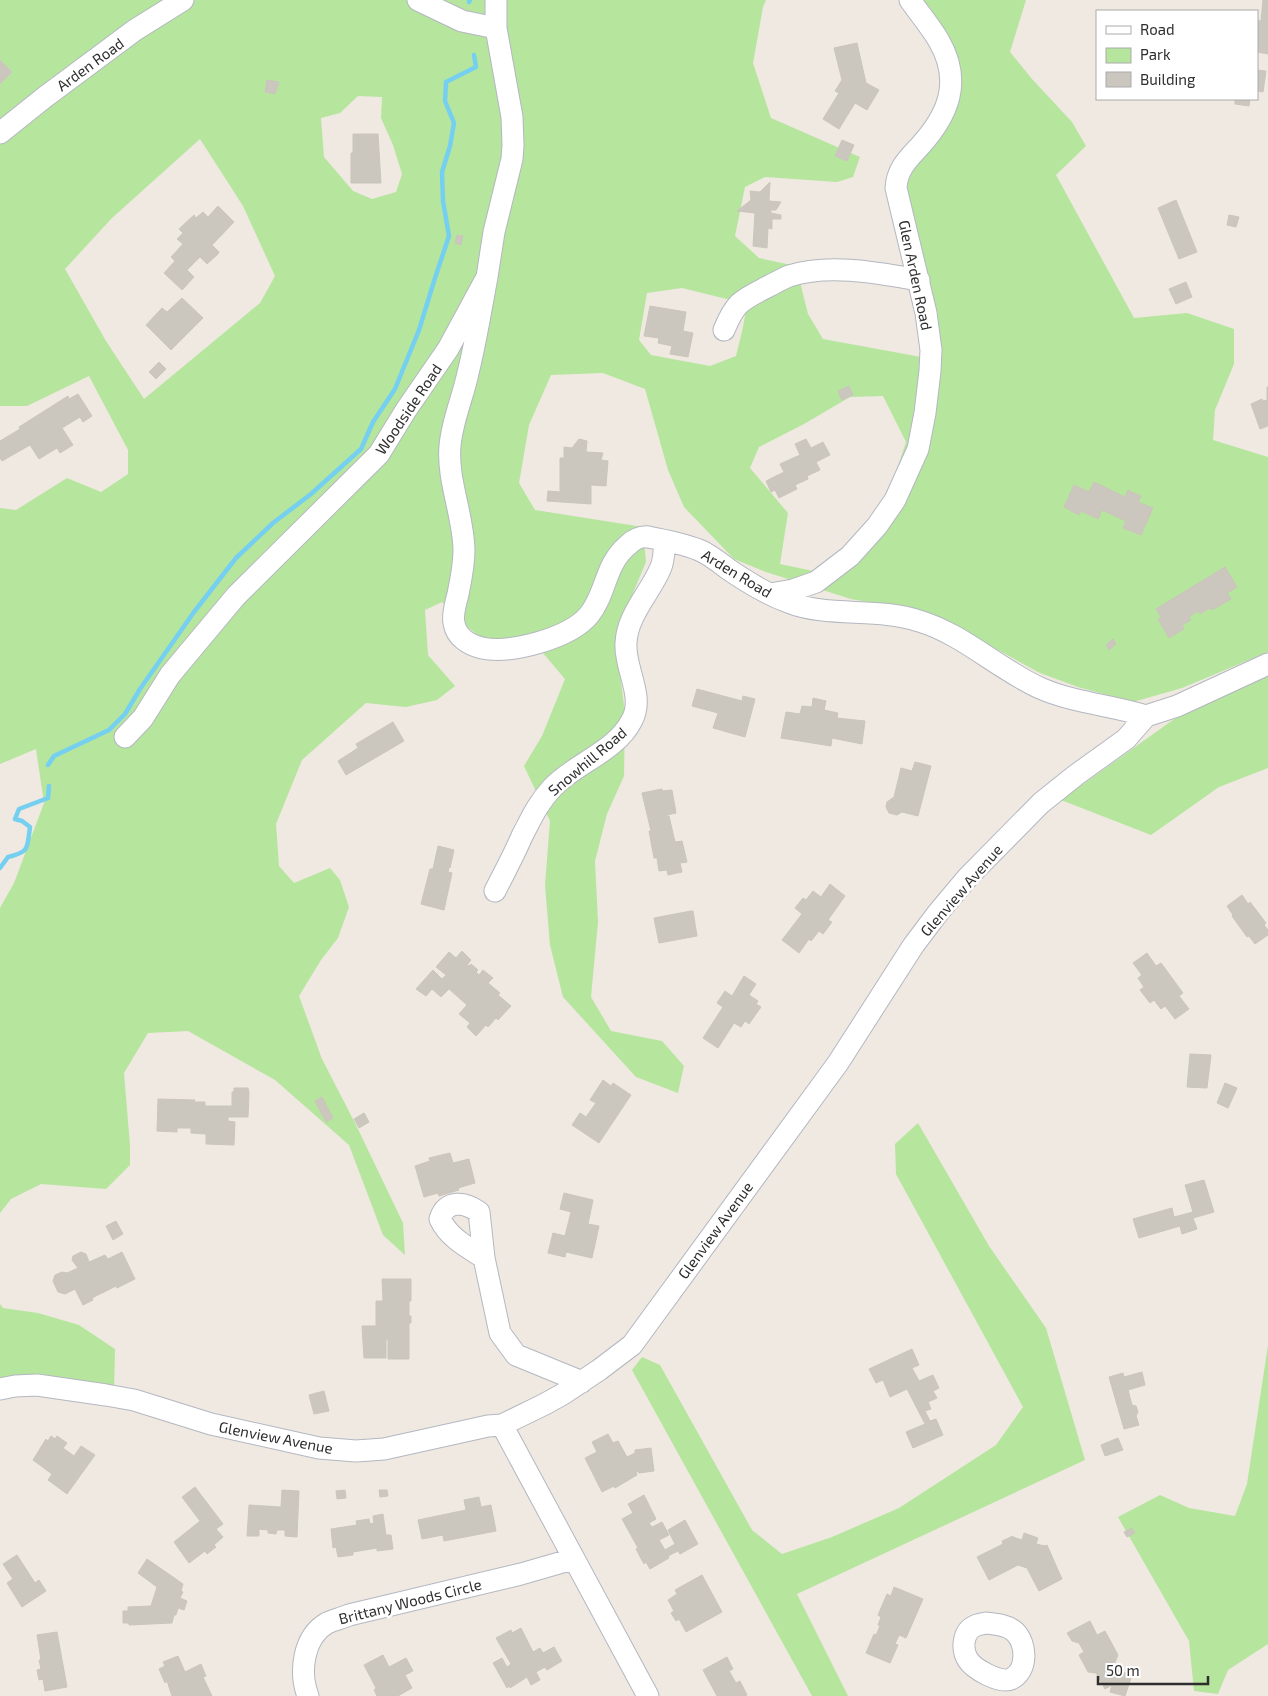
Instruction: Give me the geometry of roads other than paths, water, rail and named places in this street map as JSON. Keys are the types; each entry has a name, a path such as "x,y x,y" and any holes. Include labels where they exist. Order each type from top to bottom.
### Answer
{"street":[{"name":"Arden Road","path":"0,133 135,30 183,0"},
{"path":"418,0 462,21 496,28"},
{"name":"Woodside Road","path":"125,737 143,718 170,675 236,596 379,454 406,410 448,349 486,277 494,232 512,159 513,145 512,117 496,28 496,0"},
{"name":"Glen Arden Road","path":"770,594 793,590 816,582 850,556 877,526 895,500 911,467 920,440 925,413 931,350 919,280 896,188 899,172 905,163 941,121 948,101 950,78 947,59 939,41 910,0"},
{"path":"724,330 732,312 744,298 789,276 813,271 848,270 919,280"},
{"name":"Arden Road","path":"486,277 468,375 450,444 450,463 462,525 464,550 462,576 454,614 454,623 457,632 469,644 496,650 515,648 569,631 584,621 595,606 614,559 631,542 644,536 700,550 756,588 790,603 808,608 888,614 927,623 950,634 1038,687 1063,697 1123,709 1146,716"},
{"name":"Snowhill Road","path":"496,891 537,806 566,776 610,745 629,726 633,719 637,708 637,700 626,655 627,633 661,566 665,541"},
{"path":"1146,716 1177,706 1268,664"},
{"name":"Glenview Avenue","path":"0,1389 38,1385 106,1395 134,1400 211,1424 319,1448 356,1451 384,1449 488,1426 502,1425 545,1404 582,1382 622,1354 642,1332 688,1266 838,1063 913,946 968,877 1041,803 1126,739 1146,716"},
{"path":"484,1258 500,1333 516,1355 582,1382"},
{"path":"502,1425 648,1696"},
{"name":"Brittany Woods Circle","path":"308,1696 303,1674 306,1654 310,1641 327,1623 349,1615 521,1574 573,1559"}],"waterway":[{"path":"48,765 54,756 109,730 125,714 140,689 194,612 236,558 273,523 311,494 361,449 373,422 395,389 419,330 449,236 443,201 442,172 450,146 454,123 445,101 446,82 476,67 474,55"},
{"path":"0,868 8,857 24,851 28,844 30,827 22,821 15,819 19,809 48,798 49,786"}]}
